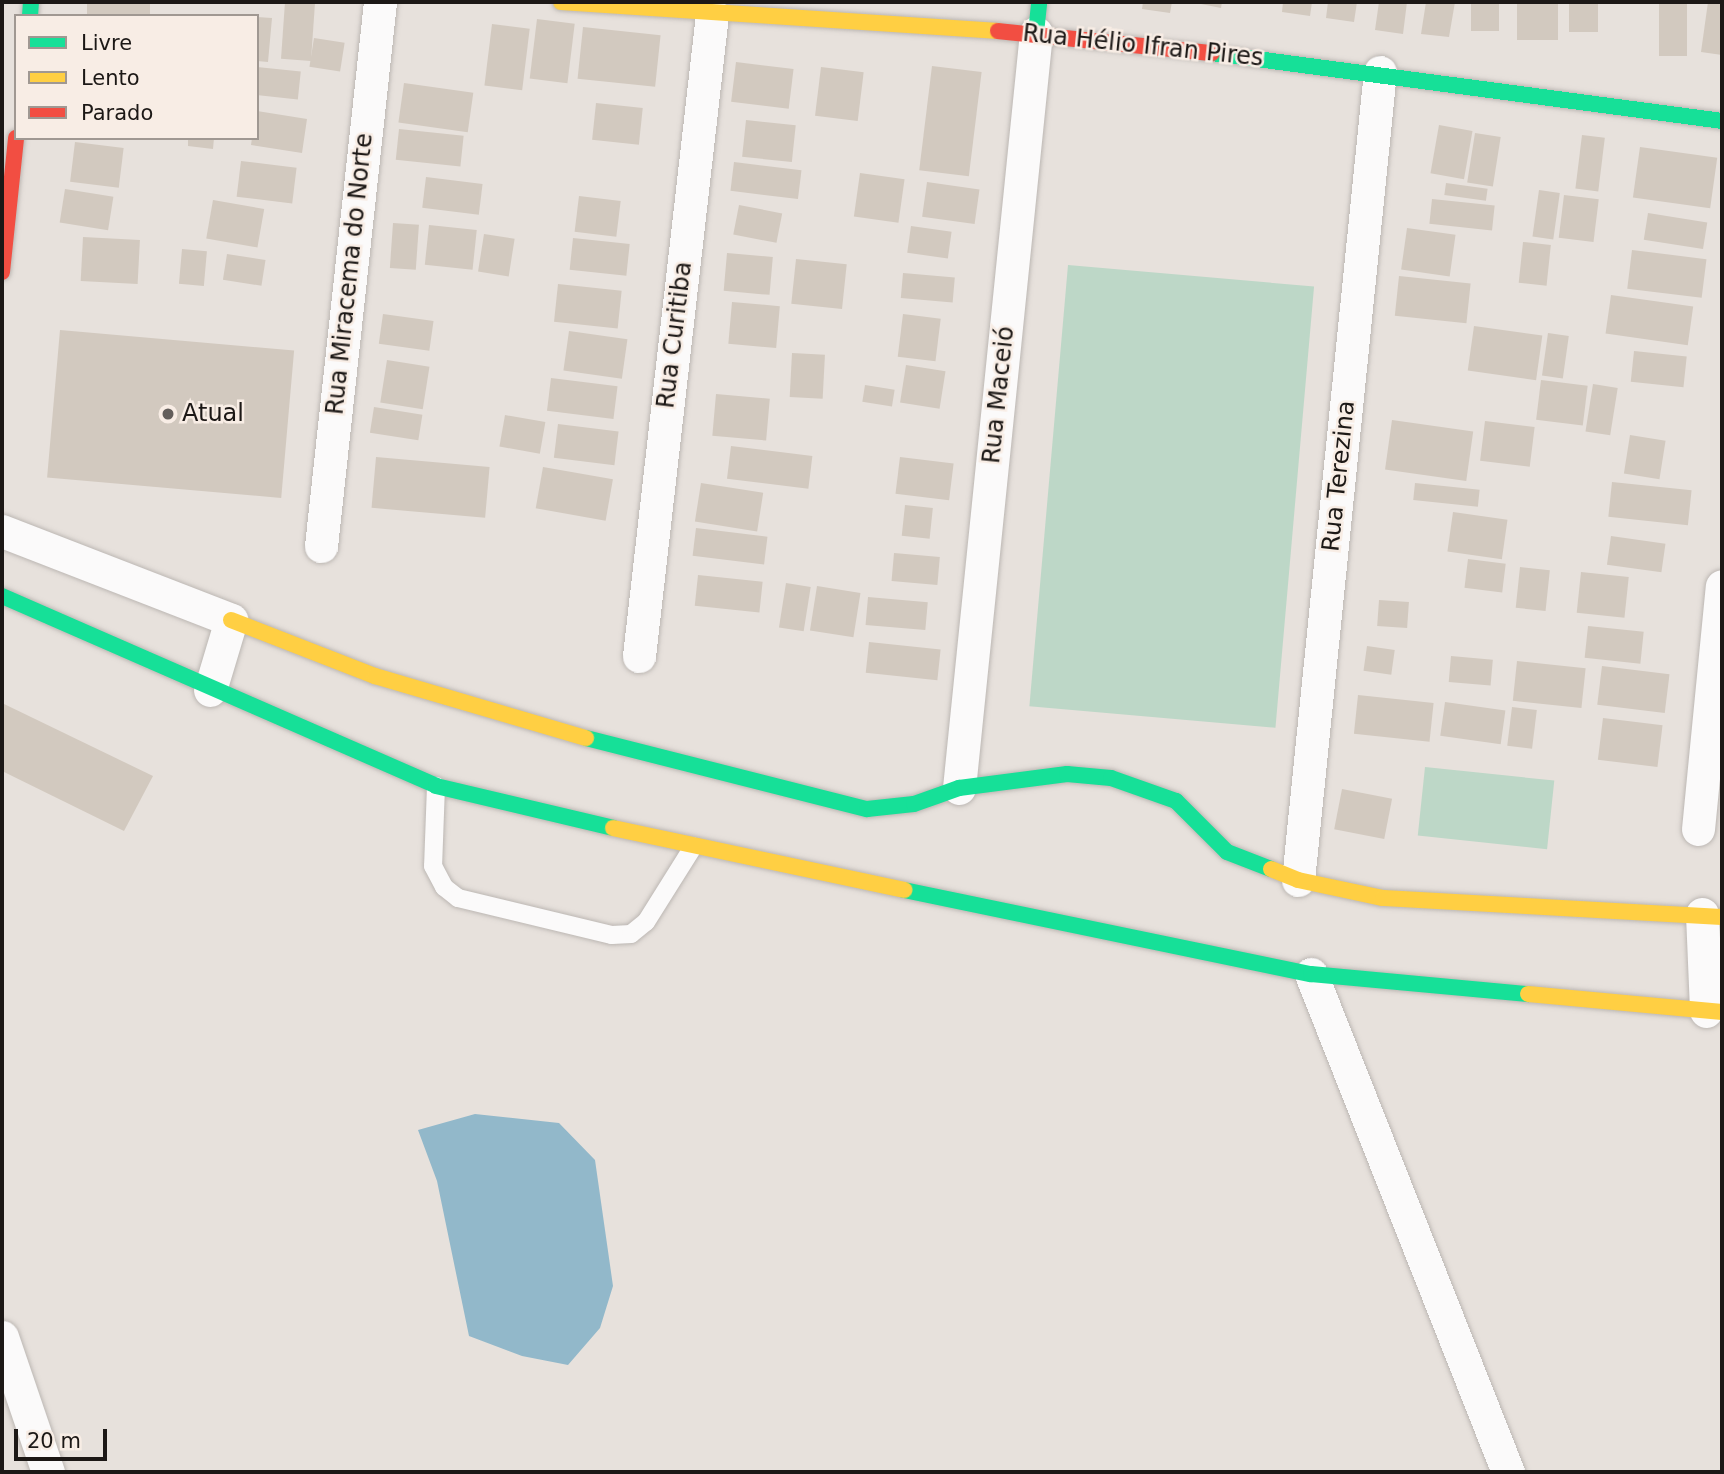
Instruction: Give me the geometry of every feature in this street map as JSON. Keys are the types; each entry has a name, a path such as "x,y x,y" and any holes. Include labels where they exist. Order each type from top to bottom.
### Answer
{"street":[{"name":"Rua Miracema do Norte","path":"321,546 380,2"},
{"name":"Rua Hélio Ifran Pires","path":"561,2 712,14 1037,18 1380,72 1722,121"},
{"name":"Rua Curitiba","path":"639,656 712,14"},
{"name":"Rua Maceió","path":"959,788 1037,18"},
{"name":"Rua Terezina","path":"1298,880 1380,72"},
{"path":"2,272 16,140"},
{"path":"2,531 375,676 487,712 758,784 867,809 914,804 959,788 1067,774 1111,778 1176,801 1227,852 1298,880 1383,898 1553,911 1712,916 1714,1012 1311,974 693,847 436,786 210,690 2,597"},
{"path":"1698,829 1722,586"},
{"path":"210,690 231,620"},
{"path":"1311,974 1508,1472"},
{"path":"2,1337 48,1472"}],"lane":[{"path":"436,786 433,866 444,887 458,898 599,932 631,934 646,922 693,847"}],"green space":[{"path":"1068,265 1314,287 1275,728 1029,706"},
{"path":"1425,767 1554,781 1547,849 1418,836"}],"water":[{"path":"475,1114 559,1123 595,1160 613,1286 600,1328 568,1365 522,1356 469,1336 437,1181 418,1130"}],"building":[{"path":"87,2 150,2 150,14 87,14"},
{"path":"285,2 315,4 311,61 281,59"},
{"path":"1143,2 1172,2 1170,13 1142,9"},
{"path":"1191,2 1222,2 1221,8"},
{"path":"1283,2 1312,2 1310,16 1282,12"},
{"path":"1328,2 1357,2 1354,22 1326,18"},
{"path":"1379,2 1407,2 1403,34 1375,30"},
{"path":"1426,2 1455,2 1449,37 1421,34"},
{"path":"1471,2 1499,2 1499,31 1471,31"},
{"path":"1517,2 1558,2 1558,40 1517,40"},
{"path":"1569,2 1598,2 1598,32 1569,32"},
{"path":"1659,2 1687,2 1687,56 1659,56"},
{"path":"1708,2 1722,2 1722,55 1701,52"},
{"path":"259,17 272,18 268,62 259,61"},
{"path":"537,19 575,24 567,83 530,79"},
{"path":"492,24 530,29 522,90 484,86"},
{"path":"583,27 661,35 655,87 578,79"},
{"path":"314,38 345,43 340,71 309,67"},
{"path":"736,62 794,69 789,109 731,102"},
{"path":"932,66 982,72 969,176 919,170"},
{"path":"259,67 301,72 298,99 259,95"},
{"path":"821,67 864,72 858,121 815,116"},
{"path":"404,83 473,93 468,132 398,123"},
{"path":"596,103 643,108 639,145 592,140"},
{"path":"259,111 307,119 302,153 251,145 252,140 259,140"},
{"path":"746,120 796,125 792,162 742,157"},
{"path":"1439,125 1472,131 1464,179 1430,173"},
{"path":"399,129 464,136 460,167 396,160"},
{"path":"1475,133 1501,137 1493,186 1467,182"},
{"path":"1582,135 1605,138 1598,191 1575,189"},
{"path":"188,140 214,140 213,149 188,146"},
{"path":"75,142 124,148 119,188 70,182"},
{"path":"1640,147 1717,158 1710,208 1633,198"},
{"path":"241,161 297,168 292,204 237,197"},
{"path":"734,162 801,170 798,199 730,191"},
{"path":"860,173 905,179 898,223 854,217"},
{"path":"426,177 483,184 479,215 422,208"},
{"path":"927,182 979,189 975,224 922,217"},
{"path":"1446,183 1488,189 1486,201 1444,195"},
{"path":"65,189 113,197 108,230 60,223"},
{"path":"1539,190 1560,193 1553,239 1532,237"},
{"path":"1564,195 1599,199 1593,242 1559,238"},
{"path":"579,196 621,201 616,237 575,232"},
{"path":"1432,199 1495,206 1492,230 1429,224"},
{"path":"213,200 264,209 257,247 206,238"},
{"path":"739,205 782,213 776,243 733,234"},
{"path":"1648,213 1707,222 1703,249 1644,240"},
{"path":"393,223 419,225 416,270 390,268"},
{"path":"429,225 477,230 473,270 425,265"},
{"path":"911,226 952,232 948,258 907,253"},
{"path":"1407,228 1456,235 1450,276 1401,270"},
{"path":"484,234 515,239 509,276 478,272"},
{"path":"83,237 140,240 138,284 81,281"},
{"path":"573,238 630,244 626,276 570,270"},
{"path":"1523,242 1551,245 1547,286 1519,283"},
{"path":"182,249 207,251 204,286 179,284"},
{"path":"1632,250 1706,259 1702,298 1627,289"},
{"path":"727,253 773,257 770,295 724,291"},
{"path":"227,254 266,260 261,286 223,280"},
{"path":"796,259 847,264 842,309 791,304"},
{"path":"903,273 955,278 953,302 901,298"},
{"path":"1399,276 1471,284 1466,323 1395,316"},
{"path":"558,284 622,291 618,328 554,322"},
{"path":"1611,295 1693,307 1688,345 1606,334"},
{"path":"732,302 780,306 776,348 728,344"},
{"path":"383,314 434,321 429,351 379,344"},
{"path":"903,314 941,319 935,361 898,357"},
{"path":"1474,326 1542,336 1536,380 1468,371"},
{"name":"Atual","path":"60,330 294,350 281,498 47,477"},
{"path":"569,331 627,339 622,379 563,371"},
{"path":"1548,333 1569,336 1563,379 1542,376"},
{"path":"1634,351 1687,357 1683,387 1631,382"},
{"path":"792,353 825,355 823,399 790,397"},
{"path":"387,360 429,367 423,409 380,402"},
{"path":"906,365 946,371 940,409 900,403"},
{"path":"551,378 618,386 613,419 547,411"},
{"path":"1541,380 1588,386 1583,425 1536,420"},
{"path":"1593,384 1618,388 1610,435 1585,431"},
{"path":"865,385 895,390 892,406 862,402"},
{"path":"716,394 770,399 766,441 712,436"},
{"path":"374,407 422,415 418,440 370,433"},
{"path":"505,415 545,422 540,454 499,447"},
{"path":"1392,420 1473,431 1466,481 1385,470"},
{"path":"1485,421 1535,427 1530,467 1480,461"},
{"path":"558,424 619,431 614,465 554,458"},
{"path":"1630,435 1666,441 1659,479 1624,474"},
{"path":"731,446 812,456 808,489 727,479"},
{"path":"376,457 490,467 485,518 372,508"},
{"path":"900,457 954,464 949,500 895,494"},
{"path":"543,467 613,479 606,521 536,508"},
{"path":"1612,482 1692,490 1688,525 1608,517"},
{"path":"701,483 763,493 757,531 695,522"},
{"path":"1415,483 1480,490 1478,507 1413,500"},
{"path":"905,505 933,508 930,539 902,536"},
{"path":"1453,512 1507,520 1502,559 1447,552"},
{"path":"696,528 767,537 764,565 693,556"},
{"path":"1611,536 1665,544 1661,572 1607,565"},
{"path":"894,553 940,557 937,585 892,581"},
{"path":"1468,559 1506,564 1502,592 1464,588"},
{"path":"1520,567 1550,570 1546,611 1516,608"},
{"path":"1581,572 1629,577 1624,618 1577,613"},
{"path":"698,575 763,582 759,613 695,606"},
{"path":"786,583 811,587 804,631 779,627"},
{"path":"817,586 860,593 853,637 810,630"},
{"path":"868,597 928,602 925,630 866,625"},
{"path":"1379,600 1409,602 1407,628 1377,626"},
{"path":"1588,626 1644,632 1640,664 1585,658"},
{"path":"869,642 941,650 937,680 866,673"},
{"path":"1367,646 1395,650 1391,675 1364,671"},
{"path":"1451,656 1493,660 1491,686 1449,682"},
{"path":"1517,661 1586,668 1581,708 1513,701"},
{"path":"1602,666 1669,674 1665,713 1597,705"},
{"path":"1358,695 1434,703 1430,742 1354,734"},
{"path":"1445,702 1505,710 1501,744 1440,736"},
{"path":"2,703 153,776 124,831 2,771"},
{"path":"1512,707 1537,710 1532,749 1507,746"},
{"path":"1603,718 1663,725 1657,767 1598,760"},
{"path":"1342,789 1392,799 1384,839 1334,829"}],"traffic: fast":[{"path":"30,14 31,2"},
{"path":"1036,33 1039,2"},
{"path":"1212,53 1722,121"},
{"path":"2,596 436,786 613,828"},
{"path":"586,738 867,809 914,804 959,788 1067,774 1111,778 1176,801 1227,852 1271,869"},
{"path":"904,890 1311,974 1528,994"}],"traffic: slow":[{"path":"561,2 998,31"},
{"path":"231,620 375,676 586,738"},
{"path":"613,828 904,890"},
{"path":"1271,869 1298,880 1383,898 1722,917"},
{"path":"1528,994 1722,1012"}],"traffic: jam":[{"path":"998,31 1212,53"},
{"path":"2,272 16,140"}],"place":[{"name":"Atual","path":"168,414"}]}
